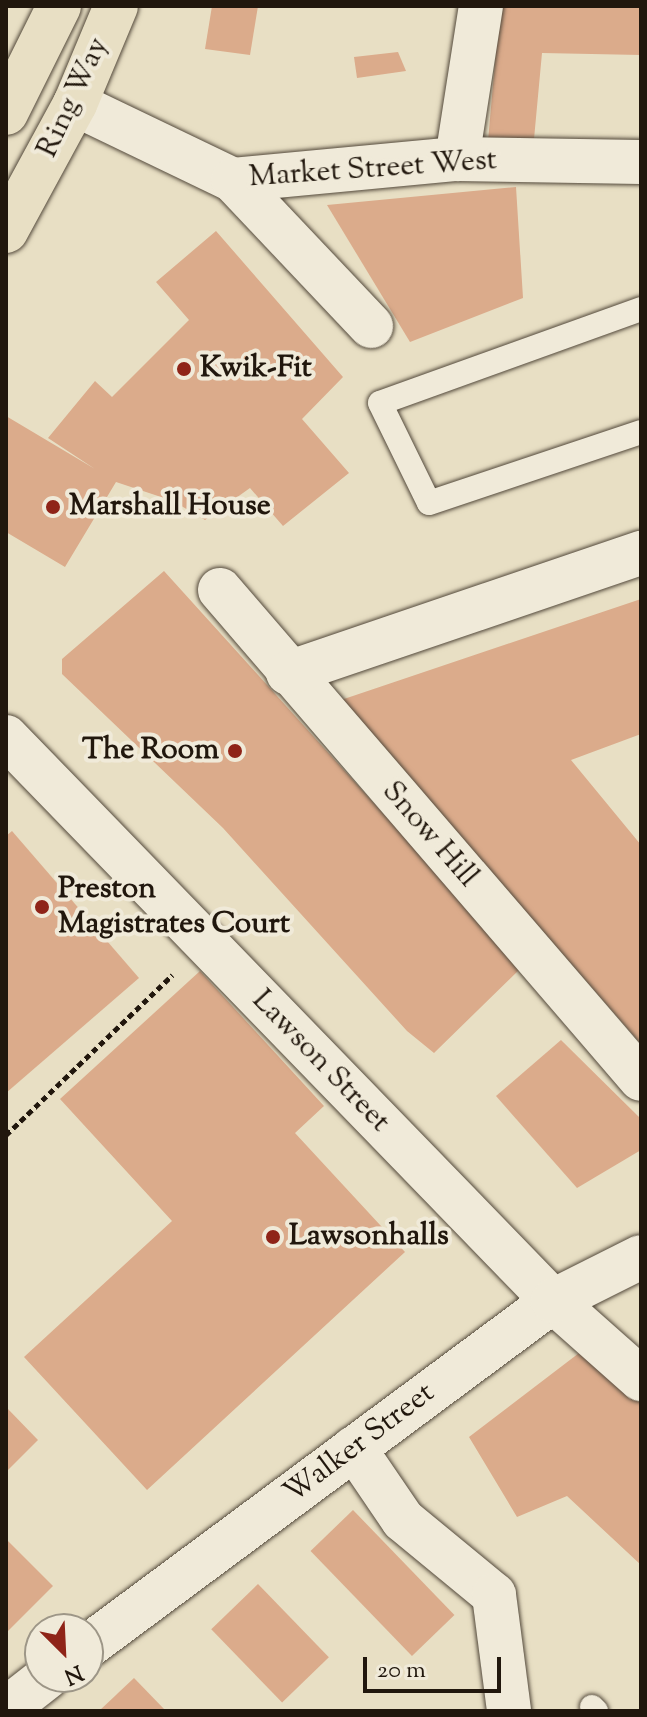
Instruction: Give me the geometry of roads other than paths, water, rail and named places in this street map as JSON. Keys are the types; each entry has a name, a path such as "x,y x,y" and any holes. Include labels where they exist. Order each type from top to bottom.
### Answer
{"highway":[{"name":"Ring Way","path":"6,113 59,6"},
{"name":"Ring Way","path":"6,231 75,104 116,6"}],"street":[{"path":"457,159 481,6"},
{"name":"Market Street West","path":"75,104 233,180 457,159 641,162"},
{"path":"233,180 371,326"},
{"path":"288,673 641,553"},
{"name":"Snow Hill","path":"220,590 288,673 641,1079"},
{"name":"Lawson Street","path":"6,737 553,1301 641,1379"},
{"name":"Walker Street","path":"104,1634 553,1301 641,1257"},
{"path":"354,1448 403,1520 494,1595 509,1711"}],"lane":[{"path":"641,309 380,403 429,503 641,432"}],"place":[{"name":"Kwik-Fit","path":"184,369"},
{"name":"Marshall House","path":"53,507"},
{"name":"The Room","path":"235,751"},
{"name":"Preston Magistrates Court","path":"42,907"},
{"name":"Lawsonhalls","path":"273,1237"}]}
